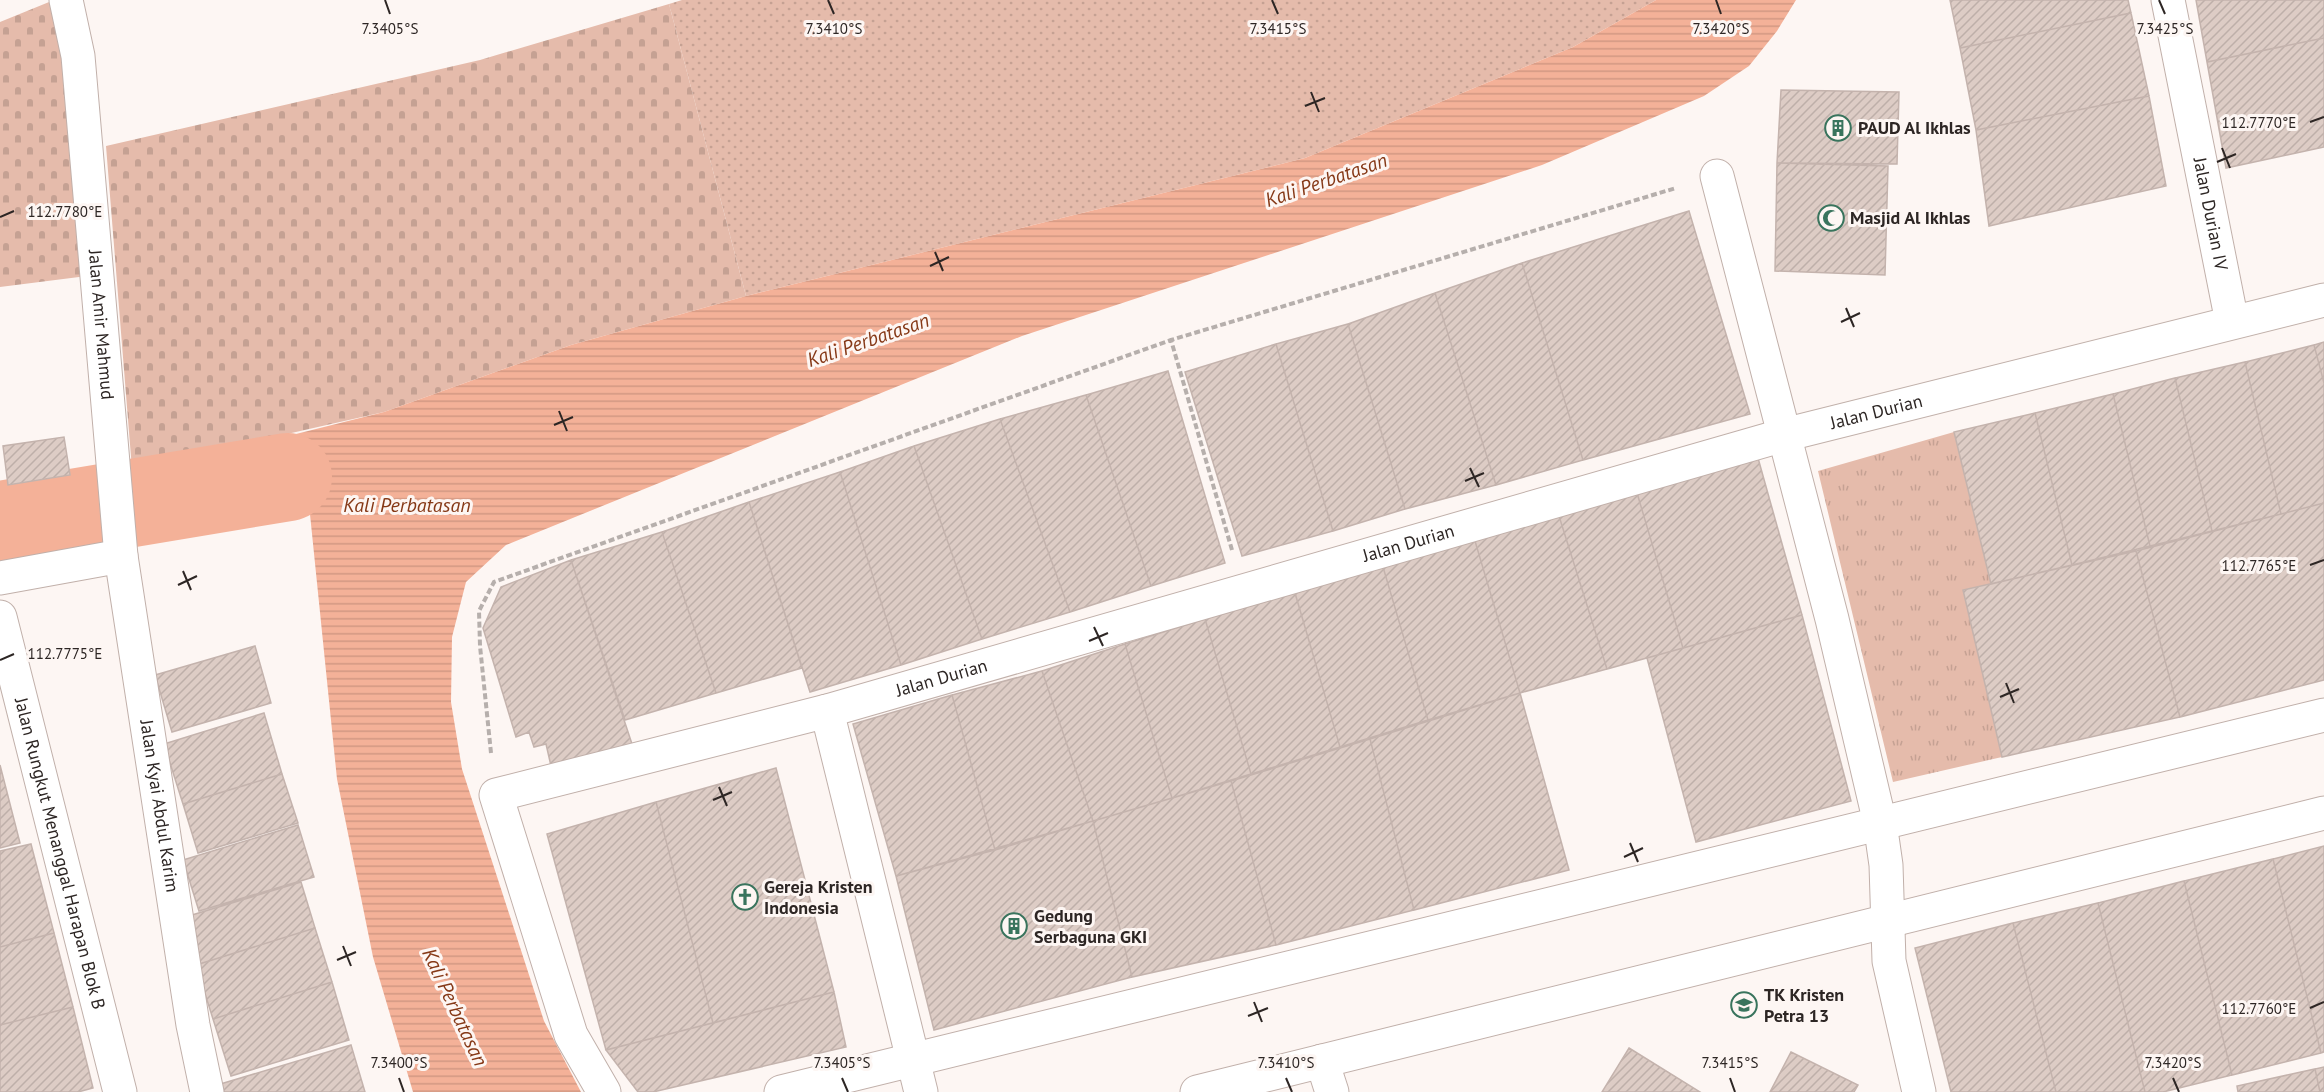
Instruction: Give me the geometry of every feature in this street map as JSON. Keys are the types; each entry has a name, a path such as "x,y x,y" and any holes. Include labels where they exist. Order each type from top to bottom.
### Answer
{"street":[{"name":"Jalan Amir Mahmud","path":"66,0 78,56 117,519"},
{"name":"Jalan Durian IV","path":"2168,0 2232,322"},
{"path":"1717,176 1832,620 1880,823 1886,865 1888,961 1919,1092"},
{"name":"Jalan Durian","path":"604,1092 571,1035 496,795 827,711 1784,435 2324,300"},
{"name":"Jalan Kyai Abdul Karim","path":"117,519 193,1025 207,1092"},
{"path":"0,578 121,556"},
{"name":"Jalan Rungkut Menanggal Harapan Blok B","path":"0,617 120,1092"},
{"path":"827,711 921,1092"},
{"path":"781,1092 2324,715"},
{"path":"1197,1092 2324,813"},
{"path":"1322,1061 1332,1092"}],"path":[{"path":"492,762 480,646 479,611 494,582 1169,341 1717,176"},
{"path":"1169,341 1243,590"}],"green space":[{"path":"54,0 60,0 87,276 0,287 0,22"},
{"path":"682,0 1656,0 1573,47 1305,158 746,296 669,4"},
{"path":"669,4 746,296 571,345 384,412 132,469 106,146 480,60"},
{"path":"1954,432 1991,584 1964,591 2002,757 1893,782 1818,471"}],"water":[{"name":"Kali Perbatasan","path":"1656,0 1796,0 1777,31 1749,66 1704,96 1542,165 1022,336 506,545 466,582 452,637 451,702 462,769 544,1021 581,1092 413,1092 373,957 337,779 306,475 169,500 164,467 384,412 571,345 746,296 1305,158 1573,47"}],"building":[{"path":"1950,0 2128,0 2131,13 1960,48"},
{"path":"2196,0 2324,0 2324,38 2207,62"},
{"path":"2131,13 2149,96 1976,130 1960,48"},
{"path":"2324,38 2324,147 2226,168 2207,62"},
{"name":"PAUD Al Ikhlas","path":"1781,90 1899,92 1897,164 1777,163"},
{"path":"2149,96 2166,186 1989,226 1976,130"},
{"name":"Masjid Al Ikhlas","path":"1777,163 1888,166 1885,275 1775,271"},
{"path":"1689,211 1750,414 1583,460 1522,263"},
{"path":"1522,263 1583,460 1496,485 1435,293"},
{"path":"1435,293 1496,485 1405,509 1348,324"},
{"path":"1348,324 1405,509 1333,531 1276,344"},
{"path":"2324,342 2324,383 2314,345"},
{"path":"1276,344 1333,531 1242,556 1185,372"},
{"path":"2314,345 2324,383 2324,503 2281,514 2245,362"},
{"path":"2245,362 2281,514 2212,531 2175,378"},
{"path":"1168,371 1225,563 1151,586 1086,395"},
{"path":"2175,378 2212,531 2150,546 2113,394"},
{"path":"2113,394 2150,546 2072,565 2035,413"},
{"path":"1086,395 1151,586 1070,612 1000,419"},
{"path":"2035,413 2072,565 1991,584 1954,432"},
{"path":"1000,419 1070,612 982,639 914,446"},
{"path":"64,437 70,475 8,485 3,446"},
{"path":"914,446 982,639 901,665 840,472"},
{"path":"1758,458 1802,615 1683,648 1637,493"},
{"path":"840,472 901,665 810,692 749,502"},
{"path":"1637,493 1683,648 1607,669 1559,516"},
{"path":"749,502 802,668 716,693 662,532"},
{"path":"2324,503 2324,680 2180,717 2136,551"},
{"path":"1559,516 1607,669 1520,693 1475,541"},
{"path":"662,532 716,693 625,720 571,560"},
{"path":"1475,541 1520,693 1428,720 1383,567"},
{"path":"2136,551 2180,717 2002,757 1963,590"},
{"path":"571,560 632,744 551,766 546,744 534,747 529,732 516,737 483,628 501,587"},
{"path":"1383,567 1428,720 1340,747 1295,593"},
{"path":"1295,593 1340,747 1251,774 1205,619"},
{"path":"1802,615 1851,801 1696,842 1647,658"},
{"path":"1205,619 1251,774 1172,798 1125,644"},
{"path":"1125,644 1172,798 1093,821 1042,671"},
{"path":"255,646 271,703 172,732 155,675"},
{"path":"1042,671 1093,821 995,850 952,695"},
{"path":"1520,693 1569,870 1414,910 1370,739"},
{"path":"952,695 995,850 896,876 853,724"},
{"path":"264,713 282,774 183,804 164,744"},
{"path":"1370,739 1414,910 1276,945 1231,781"},
{"path":"0,765 20,843 0,848"},
{"name":"Gereja Kristen Indonesia","path":"776,768 834,992 713,1023 656,802"},
{"path":"282,774 298,823 198,853 183,804"},
{"path":"1231,781 1276,945 1132,977 1093,821"},
{"path":"656,802 713,1023 606,1050 547,834"},
{"name":"Gedung Serbaguna GKI","path":"1093,821 1132,977 934,1030 896,876"},
{"path":"298,825 314,877 199,911 183,860"},
{"path":"31,844 54,933 0,947 0,851"},
{"path":"2324,846 2324,1052 2321,1053 2273,859"},
{"path":"2273,859 2321,1053 2232,1075 2184,881"},
{"path":"2184,881 2232,1075 2163,1092 2145,1092 2098,903"},
{"path":"301,882 315,928 196,965 182,918"},
{"path":"2098,903 2145,1092 2056,1092 2013,923"},
{"path":"2013,923 2056,1092 1951,1092 1915,948"},
{"path":"315,928 332,982 213,1019 196,965"},
{"path":"54,933 73,1007 0,1025 0,947"},
{"path":"332,982 349,1040 231,1076 213,1019"},
{"path":"834,992 846,1047 653,1092 638,1092 606,1050"},
{"path":"73,1007 93,1088 78,1092 0,1092 0,1025"},
{"path":"351,1045 365,1092 219,1092 217,1085"},
{"path":"1629,1048 1700,1092 1602,1092"},
{"path":"1791,1052 1858,1085 1854,1092 1770,1092"},
{"path":"2324,1067 2324,1092 2320,1092 2315,1069"},
{"path":"2315,1069 2320,1092 2238,1092 2237,1086"}],"waterway":[{"path":"0,525 288,477"}],"place":[{"name":"PAUD Al Ikhlas","path":"1838,128"},
{"name":"Masjid Al Ikhlas","path":"1831,218"},
{"name":"Gereja Kristen Indonesia","path":"745,897"},
{"name":"Gedung Serbaguna GKI","path":"1014,926"},
{"name":"TK Kristen Petra 13","path":"1744,1005"}]}
